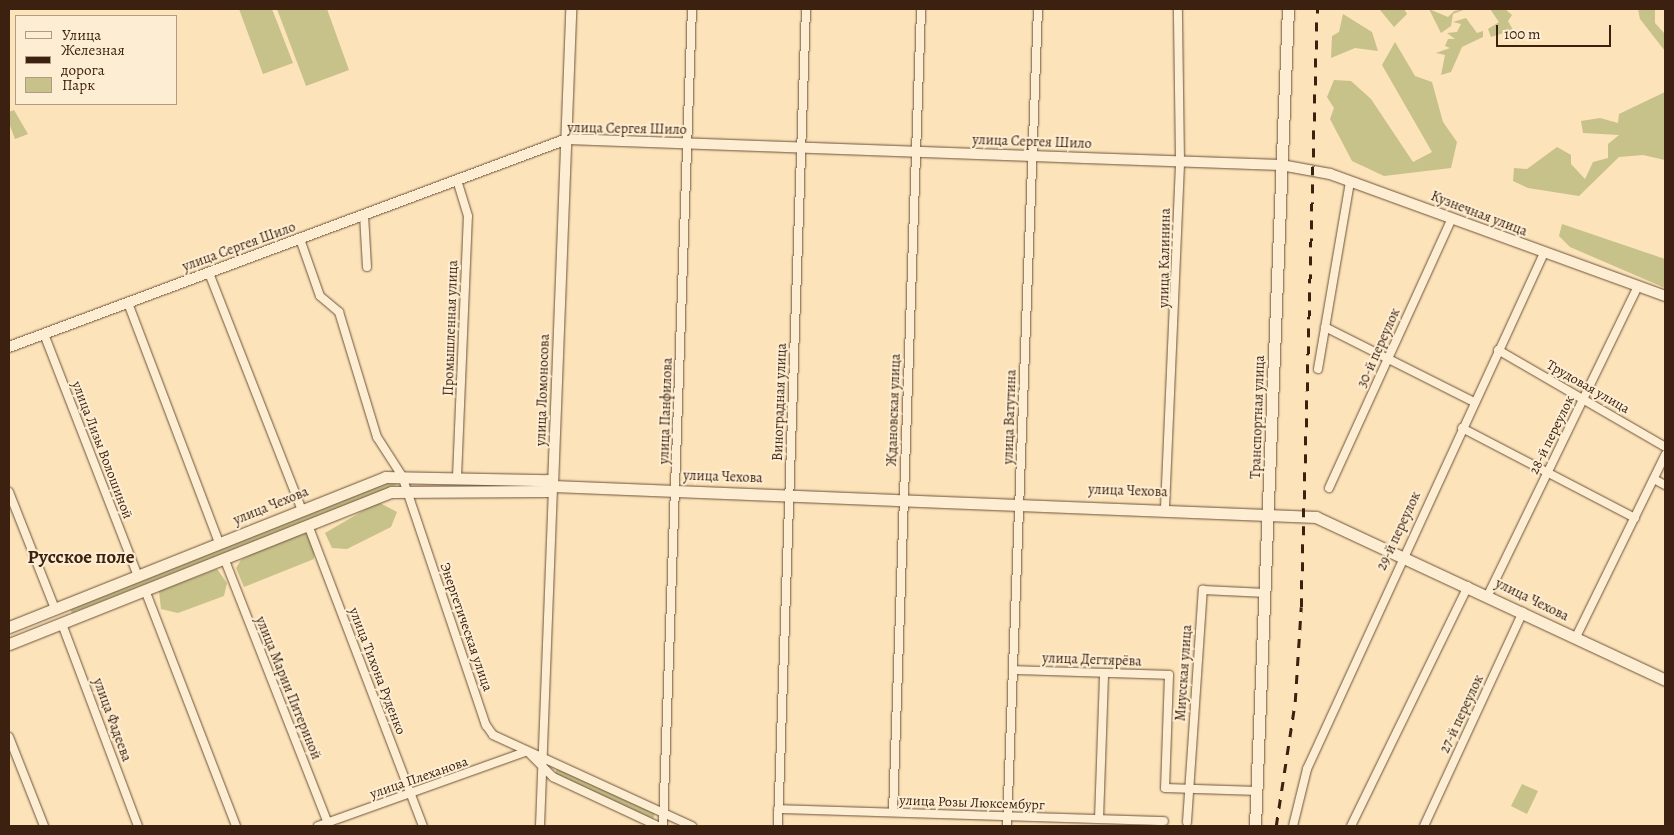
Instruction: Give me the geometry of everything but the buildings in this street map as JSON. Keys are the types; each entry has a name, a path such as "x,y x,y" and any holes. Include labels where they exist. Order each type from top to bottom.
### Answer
{"main road":[{"name":"Транспортная улица","path":"1255,826 1270,512 1288,9"},
{"name":"улица Чехова","path":"9,627 374,481 402,476 457,477 548,480 553,486"},
{"name":"улица Чехова","path":"9,644 308,524 406,488 547,491 553,486 1270,512 1316,517 1488,595 1665,680"},
{"path":"55,609 62,624"}],"street":[{"name":"улица Ломоносова","path":"540,826 545,772 553,486 571,9"},
{"name":"улица Панфилова","path":"663,826 692,9"},
{"name":"Виноградная улица","path":"778,826 806,9"},
{"name":"Ждановская улица","path":"893,812 921,9"},
{"name":"улица Ватутина","path":"1007,826 1038,9"},
{"name":"улица Калинина","path":"1165,508 1180,161 1178,9"},
{"name":"улица Сергея Шило","path":"9,347 567,139 1282,165"},
{"name":"Кузнечная улица","path":"1282,165 1350,182 1665,296"},
{"name":"Промышленная улица","path":"457,181 468,216 457,477"},
{"path":"1318,369 1350,182"},
{"path":"364,215 367,267"},
{"name":"30-й переулок","path":"1329,488 1452,218"},
{"path":"300,239 320,296 338,312 377,437 402,476"},
{"name":"29-й переулок","path":"1293,826 1307,769 1401,556 1544,253"},
{"path":"209,273 302,510"},
{"name":"28-й переулок","path":"1488,595 1638,286"},
{"path":"128,303 218,543"},
{"path":"1325,327 1474,402"},
{"name":"улица Лизы Волошиной","path":"44,334 138,576"},
{"name":"Трудовая улица","path":"1498,350 1665,447"},
{"path":"1462,428 1635,518"},
{"path":"1576,637 1665,455"},
{"name":"Энергетическая улица","path":"402,476 486,725 493,735 692,826"},
{"path":"1654,479 1665,485"},
{"path":"9,492 55,609"},
{"name":"улица Тихона Руденко","path":"308,524 424,826"},
{"name":"улица Марии Питериной","path":"224,558 329,824"},
{"path":"1351,826 1468,586"},
{"path":"145,590 236,826"},
{"name":"Миусская улица","path":"1187,822 1203,590 1266,593"},
{"name":"27-й переулок","path":"1424,826 1524,612"},
{"name":"улица Фадеева","path":"62,624 138,826"},
{"name":"улица Дегтярёва","path":"1013,670 1169,675 1165,788 1189,788"},
{"path":"1099,819 1104,673"},
{"path":"9,737 44,826"},
{"name":"Энергетическая улица","path":"528,751 545,772 658,826"},
{"name":"улица Плеханова","path":"318,826 329,824 528,751"},
{"path":"1189,788 1258,791"},
{"name":"улица Розы Люксембург","path":"778,809 1164,821"}],"green space":[{"path":"239,9 272,9 293,63 263,74"},
{"path":"277,9 327,9 349,70 306,86"},
{"path":"1404,9 1407,14 1394,27 1380,10"},
{"path":"1429,9 1448,17 1454,11 1466,9 1453,14 1451,26 1441,33"},
{"path":"1490,9 1505,9 1512,15 1508,21 1513,30 1491,37 1488,29 1499,22"},
{"path":"1638,9 1655,9 1655,23 1665,34 1665,51 1640,19"},
{"path":"1343,14 1372,32 1378,51 1355,48 1331,58 1332,36 1339,32"},
{"path":"1466,18 1477,33 1483,31 1483,37 1462,47 1451,72 1441,75 1445,55 1436,53 1450,48 1445,46 1448,39 1455,39 1447,33 1457,32 1461,24 1453,22"},
{"path":"1395,42 1415,76 1432,82 1443,122 1457,142 1451,168 1384,176 1352,161 1330,119 1334,108 1327,97 1334,80 1351,81 1371,99 1413,162 1432,152 1382,65"},
{"path":"1665,92 1665,160 1643,155 1619,157 1579,196 1528,188 1513,181 1514,168 1527,169 1557,147 1571,155 1571,164 1585,179 1593,162 1608,158 1608,144 1619,135 1583,133 1581,121 1600,118 1618,123 1619,114"},
{"path":"14,110 28,134 15,139 9,123 9,112"},
{"path":"1562,224 1665,259 1665,288 1570,247 1559,236"},
{"path":"388,481 398,484 72,613 69,607"},
{"path":"378,502 397,512 391,527 347,549 332,548 325,533"},
{"path":"305,533 314,539 314,559 244,587 236,568 241,560 269,544"},
{"path":"217,569 227,583 224,596 178,613 161,609 159,591"},
{"path":"557,768 655,813 653,819 555,774"},
{"path":"1522,784 1538,791 1527,814 1511,806"}],"railway":[{"path":"1276,826 1295,702 1301,607 1317,9"}],"district":[{"name":"Русское поле","path":"81,558"}]}
